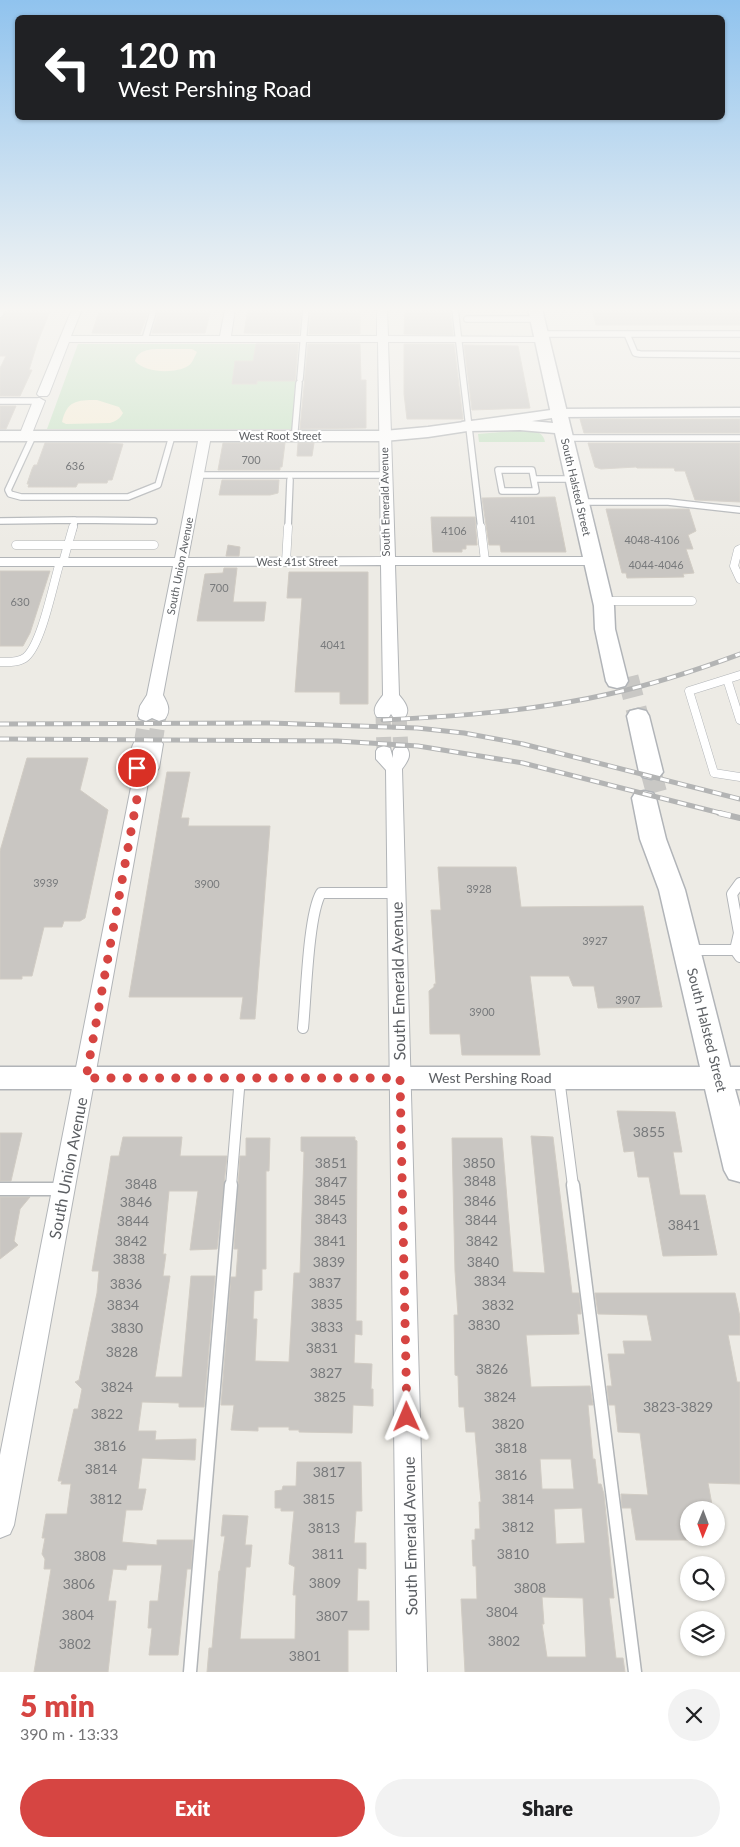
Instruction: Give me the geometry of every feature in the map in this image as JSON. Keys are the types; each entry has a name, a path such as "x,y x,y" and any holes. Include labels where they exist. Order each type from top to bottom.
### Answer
{"main road":[{"name":"South Halsted Street","path":"553,387 594,561 603,604 605,629 622,679"},
{"path":"468,426 520,425 561,427"},
{"path":"632,717 644,770"},
{"name":"South Halsted Street","path":"651,800 668,839 672,890 687,950 730,1078 740,1170"},
{"name":"West Pershing Road","path":"0,1078 730,1078"}],"street":[{"path":"29,436 45,387"},
{"name":"South Emerald Avenue","path":"383,387 386,562 391,695 399,705 399,714"},
{"path":"561,427 740,412"},
{"name":"West Root Street","path":"0,436 384,436 468,426"},
{"name":"South Union Avenue","path":"152,716 161,706 155,695 205,436"},
{"name":"West 41st Street","path":"0,562 594,561"},
{"name":"South Emerald Avenue","path":"383,714 383,705 391,695"},
{"name":"South Union Avenue","path":"0,1525 86,1078 140,782 151,768 148,744"},
{"name":"South Emerald Avenue","path":"384,751 384,759 394,770"},
{"name":"South Emerald Avenue","path":"401,751 401,759 394,770 412,1672"}],"lane":[{"path":"296,430 300,387"},
{"path":"464,387 485,561"},
{"path":"0,401 41,398"},
{"path":"561,427 740,438"},
{"path":"29,436 8,490 10,494 21,497 128,497 139,494 158,485 172,436"},
{"path":"498,470 532,470 534,479 536,491 502,491 498,470"},
{"path":"198,475 384,474"},
{"path":"534,479 573,479"},
{"path":"286,562 290,480"},
{"path":"579,502 668,502 740,510"},
{"path":"0,662 16,662 28,655 40,628 75,520"},
{"path":"0,521 154,521"},
{"path":"16,545 154,545"},
{"path":"740,549 738,550 738,557 734,566 740,578"},
{"path":"603,604 692,601"},
{"path":"740,675 689,691 714,772 740,777"},
{"path":"727,679 740,720"},
{"path":"687,950 737,953 739,932 732,894 740,883"},
{"path":"304,1028 312,931 318,898 321,893 396,893"},
{"path":"190,1672 240,1078"},
{"path":"559,1078 635,1672"},
{"path":"0,1189 64,1189"}],"green space":[{"path":"62,387 295,387 292,429 47,429"},
{"path":"524,430 535,431 544,438 545,442 479,442 478,434"}],"sand":[{"path":"83,400 97,400 119,407 123,413 121,417 110,423 66,424 62,422 67,410 74,403"}],"building":[{"path":"0,387 24,387 20,396 0,396"},
{"path":"304,387 366,387 366,428 300,429"},
{"path":"404,387 459,387 463,419 407,419"},
{"path":"469,387 526,387 530,408 472,410"},
{"path":"0,406 16,406 6,429 0,429"},
{"path":"580,419 740,419 740,433 584,433"},
{"path":"45,443 123,444 112,480 108,480 107,483 78,483 76,487 28,487 29,484 27,484 32,469 34,465 37,465"},
{"path":"223,443 285,443 282,467 280,467 280,470 218,470"},
{"path":"298,443 314,443 312,456 297,456"},
{"path":"588,443 740,443 740,502 695,500 685,471 675,471 674,468 636,467 601,469 595,467"},
{"path":"222,480 279,480 278,493 270,495 219,495"},
{"path":"555,497 566,552 501,552 500,545 489,545 482,498"},
{"path":"606,509 689,509 696,531 688,535 693,549 686,549 694,573 683,574 684,577 627,578 626,573 622,573"},
{"path":"431,517 475,517 477,545 466,545 466,549 462,549 462,552 433,552"},
{"path":"228,545 240,547 239,556 226,556"},
{"path":"224,568 237,568 233,602 266,602 264,621 197,621 205,574 223,573"},
{"path":"0,571 50,571 30,633 23,646 0,646"},
{"path":"289,572 368,572 368,704 340,704 340,692 295,692 302,598 287,598"},
{"path":"27,758 88,758 80,790 108,810 85,918 80,921 64,921 62,927 44,927 32,976 22,976 22,979 0,979 0,851"},
{"path":"167,772 190,772 181,818 189,818 188,826 270,826 255,1019 240,1019 243,997 129,997"},
{"path":"438,867 516,867 521,907 643,906 662,1007 598,1008 594,986 573,986 569,976 530,976 540,1055 462,1055 460,1034 430,1034 429,991 436,984 431,910 441,910"},
{"path":"617,1111 675,1112 682,1152 673,1152 680,1195 705,1195 717,1255 663,1256 649,1177 638,1177 634,1151 624,1152"},
{"path":"0,1133 22,1133 11,1181 0,1181"},
{"path":"531,1136 553,1137 572,1293 579,1293 581,1314 577,1314 579,1334 526,1335 531,1387 590,1386 593,1405 588,1405 593,1459 595,1459 598,1484 601,1484 604,1494 614,1598 609,1598 616,1658 623,1658 625,1672 465,1672 461,1599 477,1599 476,1566 473,1566 472,1540 475,1540 475,1529 480,1529 479,1502 481,1502 475,1432 466,1432 464,1407 459,1407 458,1376 455,1375 454,1315 458,1315 455,1271 452,1138 502,1138 513,1272 545,1273","holes":["540,1459 571,1459 574,1489 542,1489","582,1508 585,1543 556,1544 554,1509","542,1597 583,1598 586,1657 547,1657 542,1624 544,1624"]},
{"path":"123,1137 182,1137 180,1156 227,1156 217,1249 190,1250 198,1191 169,1191 163,1254 166,1254 163,1276 170,1276 155,1377 182,1377 191,1276 215,1276 204,1407 179,1407 179,1403 142,1402 138,1431 156,1431 155,1440 196,1439 195,1460 142,1458 138,1489 146,1489 142,1510 126,1510 122,1542 157,1545 157,1540 193,1540 191,1569 187,1569 178,1655 149,1655 152,1628 148,1628 150,1601 158,1601 162,1565 127,1565 126,1570 113,1569 108,1601 116,1601 108,1672 34,1672 51,1569 44,1569 45,1559 42,1554 45,1538 42,1538 46,1514 67,1514 71,1484 61,1484 62,1481 58,1481 74,1409 78,1409 82,1389 75,1382 79,1380 97,1293 99,1271 92,1271 111,1156 119,1156"},
{"path":"301,1137 355,1137 357,1141 356,1321 362,1321 362,1335 355,1334 354,1363 372,1364 371,1389 373,1389 373,1406 353,1405 352,1433 299,1432 299,1430 289,1430 289,1427 258,1427 258,1431 231,1430 234,1405 221,1405 231,1277 236,1277 238,1249 234,1249 240,1156 246,1156 246,1138 270,1138 269,1171 266,1171 266,1269 262,1269 262,1290 254,1291 253,1319 257,1319 255,1361 289,1362 294,1273 300,1273 304,1152 301,1151"},
{"path":"0,1197 30,1197 20,1209 14,1241 18,1245 0,1259"},
{"path":"595,1293 735,1293 740,1317 740,1335 728,1335 737,1382 740,1382 740,1484 708,1483 711,1501 680,1501 680,1540 636,1540 631,1508 622,1508 621,1494 648,1495 640,1433 618,1432 615,1405 609,1405 607,1386 612,1386 608,1354 625,1354 623,1341 652,1341 647,1315 598,1314"},
{"path":"297,1462 361,1462 362,1511 356,1511 354,1543 366,1543 366,1569 358,1568 357,1601 369,1601 369,1630 348,1630 348,1672 207,1672 209,1648 212,1648 219,1571 225,1536 221,1536 223,1515 248,1516 245,1545 252,1545 250,1567 246,1567 240,1639 295,1639 296,1595 293,1595 295,1567 289,1564 294,1511 281,1511 281,1508 275,1508 275,1491 282,1490 283,1486 296,1486"}],"tunnel":[{"path":"628,677 638,716"},
{"path":"383,714 384,751"},
{"path":"399,714 401,751"},
{"path":"141,744 146,716"},
{"path":"155,744 159,716"},
{"path":"651,772 659,802"}],"railway":[{"path":"383,720 497,712 581,700 659,681 740,654"},
{"path":"0,724 270,723 417,728 464,733 523,744 740,799"},
{"path":"0,739 337,741 418,746 523,763 724,814"},
{"path":"719,813 740,818"}],"route":[{"path":"137,768 140,782 86,1078 400,1078 407,1417"}]}
